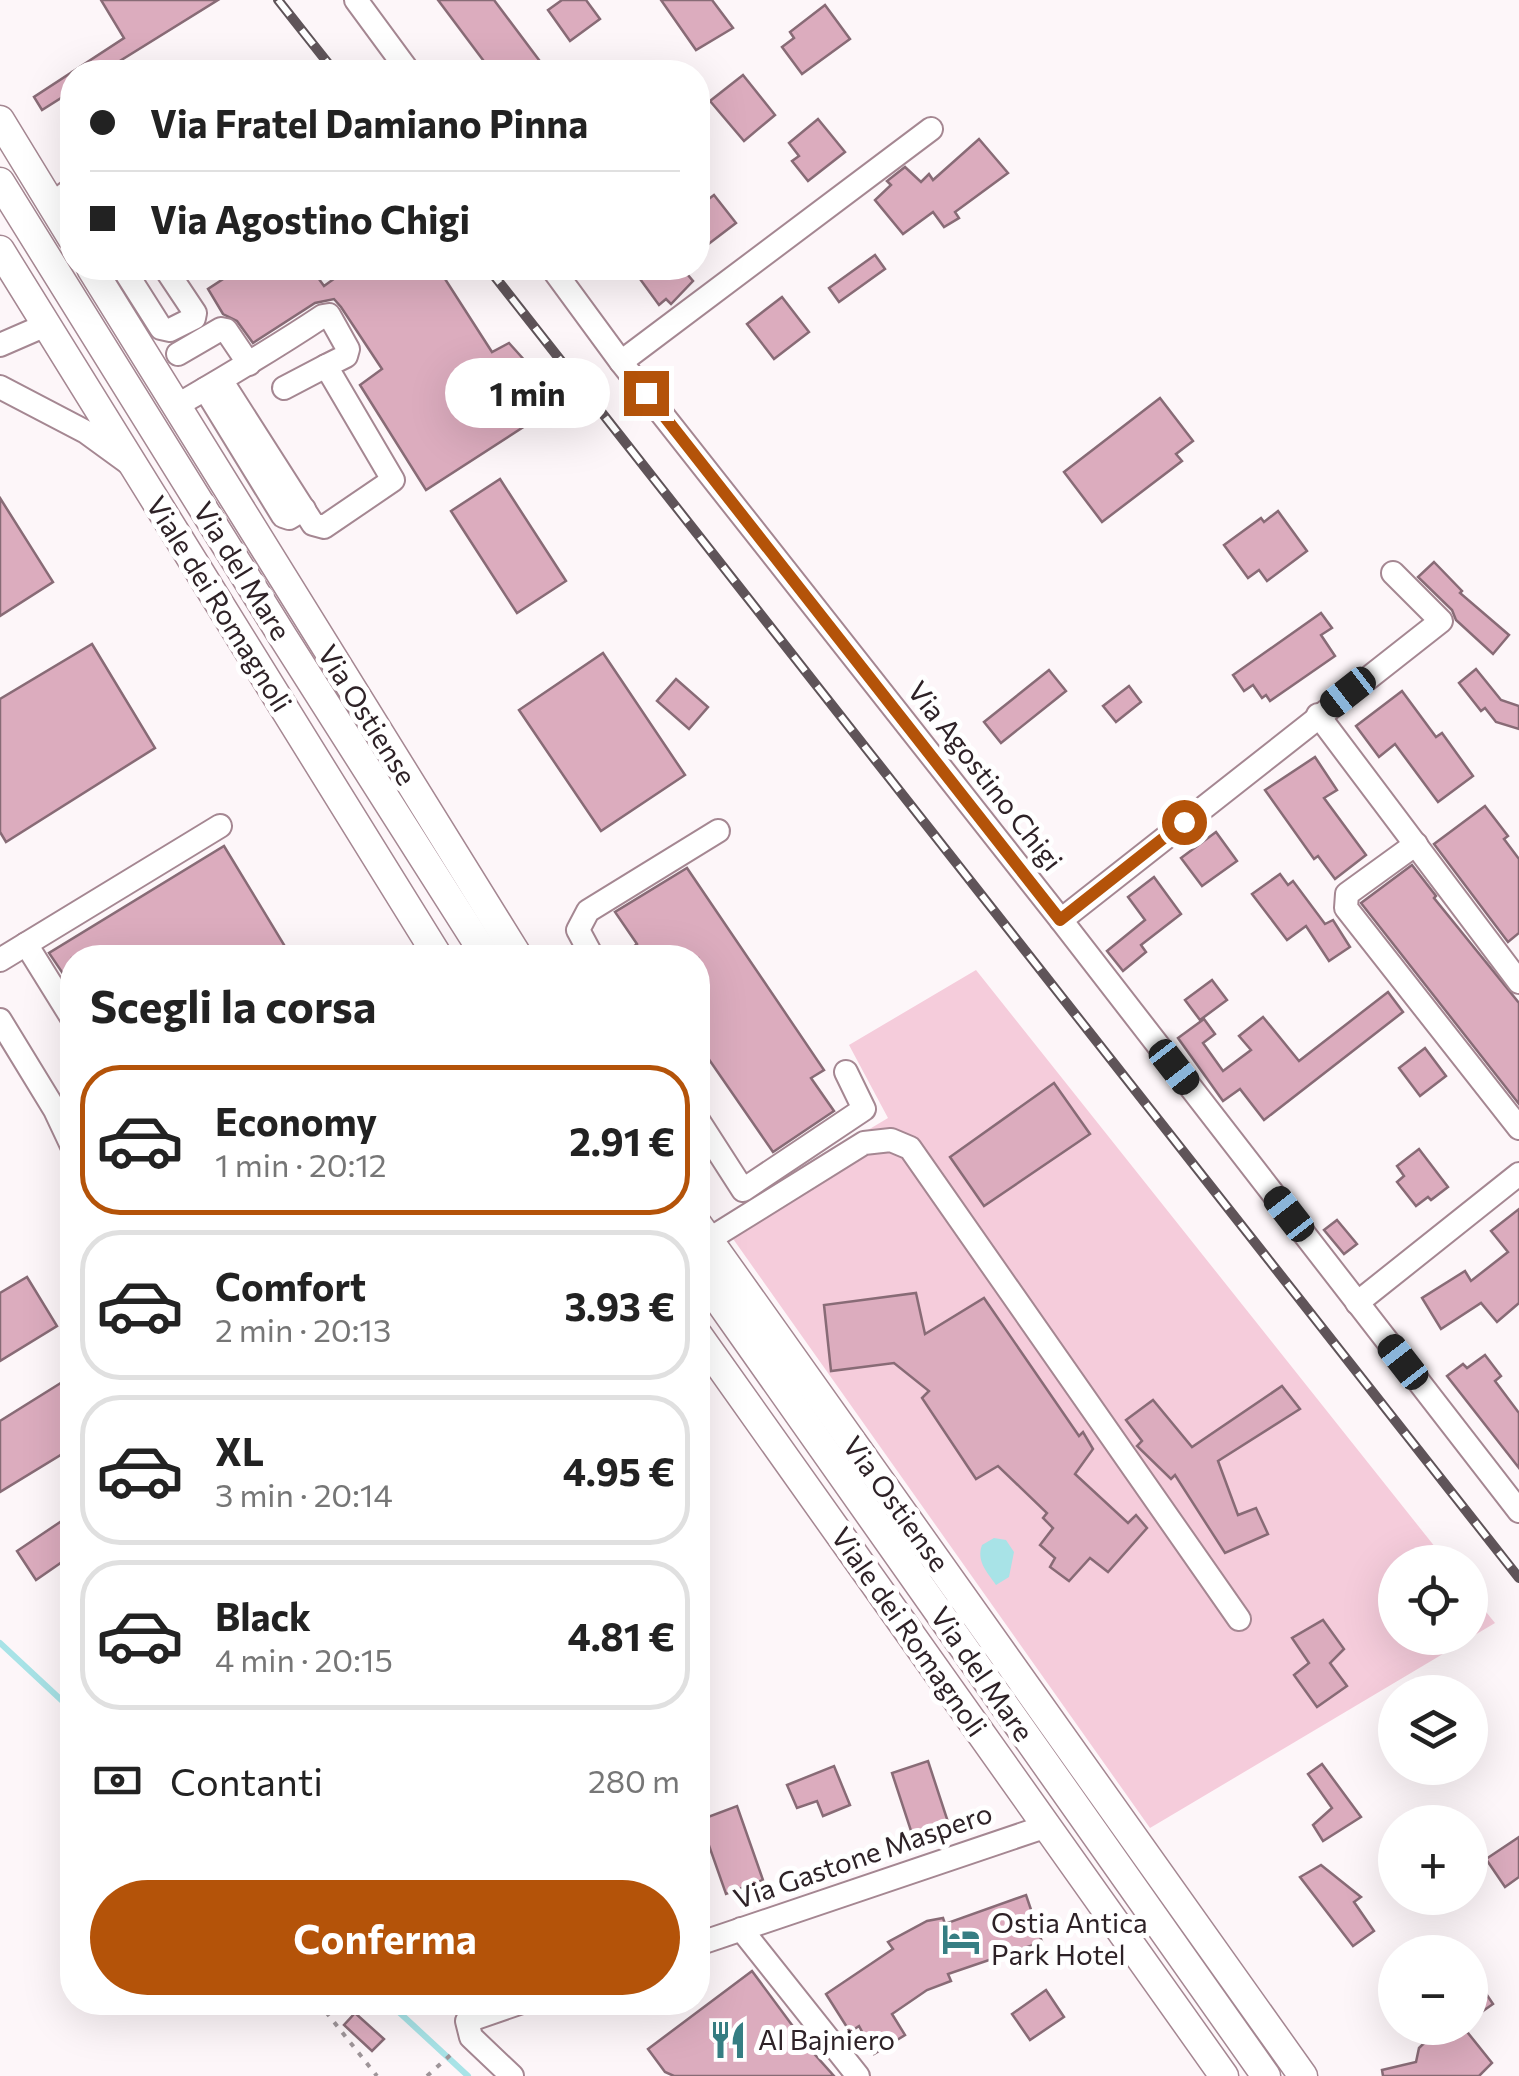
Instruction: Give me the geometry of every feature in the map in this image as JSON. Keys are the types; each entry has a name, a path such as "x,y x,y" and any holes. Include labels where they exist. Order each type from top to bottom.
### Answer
{"main road":[{"path":"0,120 60,190"},
{"name":"Via del Mare","path":"0,182 60,278"},
{"name":"Viale dei Romagnoli","path":"0,250 431,945"},
{"name":"Via del Mare","path":"61,280 478,945"},
{"name":"Via Ostiense","path":"98,280 511,945"},
{"name":"Via Ostiense","path":"710,1243 1303,2076"},
{"name":"Via del Mare","path":"710,1288 1266,2076"},
{"name":"Viale dei Romagnoli","path":"710,1352 1224,2076"}],"street":[{"path":"356,0 400,60"},
{"path":"621,362 931,129"},
{"path":"131,280 161,328 170,330 194,318 195,313 174,280"},
{"name":"Via Agostino Chigi","path":"561,280 1519,1511"},
{"path":"176,406 329,315 348,349 346,356 284,388"},
{"path":"0,346 46,325"},
{"path":"178,354 226,330 256,359"},
{"path":"213,385 314,524 324,527 394,480 326,366"},
{"path":"0,386 86,432 132,466"},
{"path":"1060,920 1440,621 1392,573"},
{"path":"1318,716 1519,982"},
{"path":"0,960 220,826"},
{"path":"586,945 578,930 588,911 718,831"},
{"path":"1416,844 1347,894 1346,908 1519,1128"},
{"path":"26,944 60,999"},
{"path":"0,1020 60,1100"},
{"path":"710,1139 743,1190 864,1109 846,1072"},
{"path":"710,1229 864,1143 891,1140 910,1148 1239,1619"},
{"path":"1357,1302 1519,1174"},
{"name":"Via Gastone Maspero","path":"710,1940 1047,1826"},
{"path":"741,1929 858,2076"},
{"path":"484,2015 467,2021 471,2037 512,2076"}],"path":[{"path":"328,2015 377,2076"},
{"path":"430,2074 455,2051"}],"shaded area":[{"path":"976,970 1433,1545 1378,1545 1378,1655 1441,1655 1408,1675 1378,1675 1378,1693 1150,1828 719,1219 888,1118 849,1045"}],"water":[{"path":"994,1538 1006,1540 1014,1552 1009,1577 996,1585 980,1556 982,1545"}],"building":[{"path":"101,0 218,0 121,60 90,60 124,38"},
{"path":"438,0 494,0 539,60 483,60"},
{"path":"562,0 586,0 600,19 570,41 548,10"},
{"path":"661,0 712,0 733,28 696,50"},
{"path":"825,5 850,39 802,74 782,47 794,38 790,32"},
{"path":"743,75 775,115 744,141 710,101"},
{"path":"60,80 60,99 42,110 34,97"},
{"path":"818,119 845,152 808,181 792,161 799,156 789,143"},
{"path":"979,139 1008,173 955,212 959,218 944,227 933,212 903,234 875,200 891,185 887,181 905,167 921,182 929,174 933,180"},
{"path":"714,195 736,223 710,243 710,198"},
{"path":"875,255 885,269 839,302 829,288"},
{"path":"222,280 320,280 324,286 332,280 446,280 492,352 509,343 562,402 426,490 360,385 382,369 334,299 315,303 253,343 237,321 223,314 208,289"},
{"path":"641,280 693,281 671,304 666,299 659,305"},
{"path":"782,297 809,332 774,359 747,324"},
{"path":"1160,398 1193,441 1176,454 1182,461 1102,522 1064,472"},
{"path":"500,479 566,581 517,613 451,511"},
{"path":"0,498 53,582 0,616"},
{"path":"1278,511 1307,551 1267,581 1259,570 1248,578 1224,545 1261,518 1264,522"},
{"path":"1434,562 1460,593 1509,635 1493,654 1418,577"},
{"path":"1321,613 1332,628 1321,635 1335,656 1270,701 1266,695 1262,698 1253,685 1244,691 1233,675"},
{"path":"92,644 155,748 6,842 0,832 0,699"},
{"path":"603,653 685,775 601,831 519,710"},
{"path":"1476,669 1501,700 1519,706 1519,729 1496,722 1485,708 1481,711 1459,683"},
{"path":"1049,670 1066,691 1001,743 984,722"},
{"path":"676,679 708,707 689,729 657,701"},
{"path":"1129,686 1141,702 1116,722 1103,706"},
{"path":"1402,691 1436,737 1442,733 1473,776 1438,802 1395,744 1379,757 1356,726"},
{"path":"1315,757 1337,790 1324,798 1366,855 1335,879 1318,856 1314,859 1265,790"},
{"path":"1485,806 1508,836 1504,839 1519,859 1519,933 1508,942 1434,844"},
{"path":"1216,832 1237,861 1202,886 1181,858"},
{"path":"224,846 284,945 62,945"},
{"path":"1412,865 1519,1003 1519,1104 1361,903"},
{"path":"687,868 824,1070 811,1078 834,1111 773,1152 710,1061 710,945 636,945 615,912"},
{"path":"1280,874 1288,885 1293,881 1325,924 1333,920 1350,947 1329,961 1306,926 1287,940 1252,894"},
{"path":"1154,877 1181,914 1141,945 1146,952 1123,971 1107,951 1145,920 1128,897"},
{"path":"60,946 60,969 49,953"},
{"path":"1212,980 1227,1000 1200,1020 1185,1000"},
{"path":"1388,992 1403,1012 1264,1120 1240,1089 1223,1101 1178,1038 1204,1019 1215,1034 1203,1043 1223,1071 1251,1050 1239,1036 1263,1017 1299,1061"},
{"path":"1425,1048 1446,1076 1420,1096 1399,1068"},
{"path":"1054,1083 1090,1134 984,1206 950,1157"},
{"path":"1419,1149 1448,1187 1416,1206 1397,1182 1404,1176 1397,1166"},
{"path":"1519,1209 1519,1303 1497,1322 1481,1303 1441,1329 1422,1298 1465,1271 1471,1281 1508,1252 1491,1231"},
{"path":"1337,1220 1357,1244 1344,1254 1324,1230"},
{"path":"27,1277 57,1326 0,1361 0,1293"},
{"path":"916,1293 925,1334 984,1298 1079,1436 1083,1432 1093,1449 1075,1474 1128,1523 1136,1515 1147,1528 1108,1572 1090,1558 1069,1581 1050,1567 1055,1558 1040,1545 1053,1528 1043,1518 1047,1513 998,1466 976,1479 922,1398 929,1391 894,1363 831,1371 824,1305"},
{"path":"1485,1355 1501,1376 1495,1381 1519,1413 1519,1468 1447,1376"},
{"path":"60,1384 60,1455 0,1492 0,1421"},
{"path":"1282,1386 1300,1409 1218,1461 1238,1515 1256,1508 1268,1534 1225,1553 1175,1475 1171,1479 1137,1446 1142,1441 1126,1420 1153,1400 1192,1447"},
{"path":"60,1522 60,1563 36,1580 17,1551"},
{"path":"1323,1620 1344,1649 1330,1663 1347,1686 1317,1707 1294,1675 1309,1663 1292,1638"},
{"path":"928,1761 948,1822 913,1837 892,1773"},
{"path":"1322,1764 1361,1817 1323,1841 1313,1825 1332,1808 1308,1774"},
{"path":"834,1766 850,1805 823,1816 817,1801 797,1808 787,1785"},
{"path":"737,1806 763,1880 726,1894 710,1848 710,1816"},
{"path":"1519,1837 1519,1877 1505,1887 1488,1858"},
{"path":"1321,1865 1361,1897 1354,1902 1374,1931 1353,1946 1300,1877"},
{"path":"1026,1895 1042,1942 948,1974 951,1981 927,1990 892,2014 905,2035 874,2054 859,2026 850,2032 826,1994 893,1949 888,1942 927,1921 943,1918 945,1924"},
{"path":"752,1971 834,2076 674,2076 665,2072 648,2049 693,2015 710,2015 710,2002"},
{"path":"1046,1990 1064,2017 1030,2040 1012,2014"},
{"path":"357,2015 384,2039 372,2051 344,2025"},
{"path":"1478,2045 1492,2063 1479,2076 1383,2076 1382,2070 1416,2062 1419,2048"}],"waterway":[{"path":"0,1643 60,1699"},
{"path":"402,2015 468,2076"}],"railway":[{"path":"278,0 326,60"},
{"path":"497,280 1519,1578"}],"place":[{"name":"Ostia Antica Park Hotel","path":"961,1939"},
{"name":"Al Bajniero","path":"728,2040"}],"route":[{"path":"646,393 1060,920 1184,822"}]}
